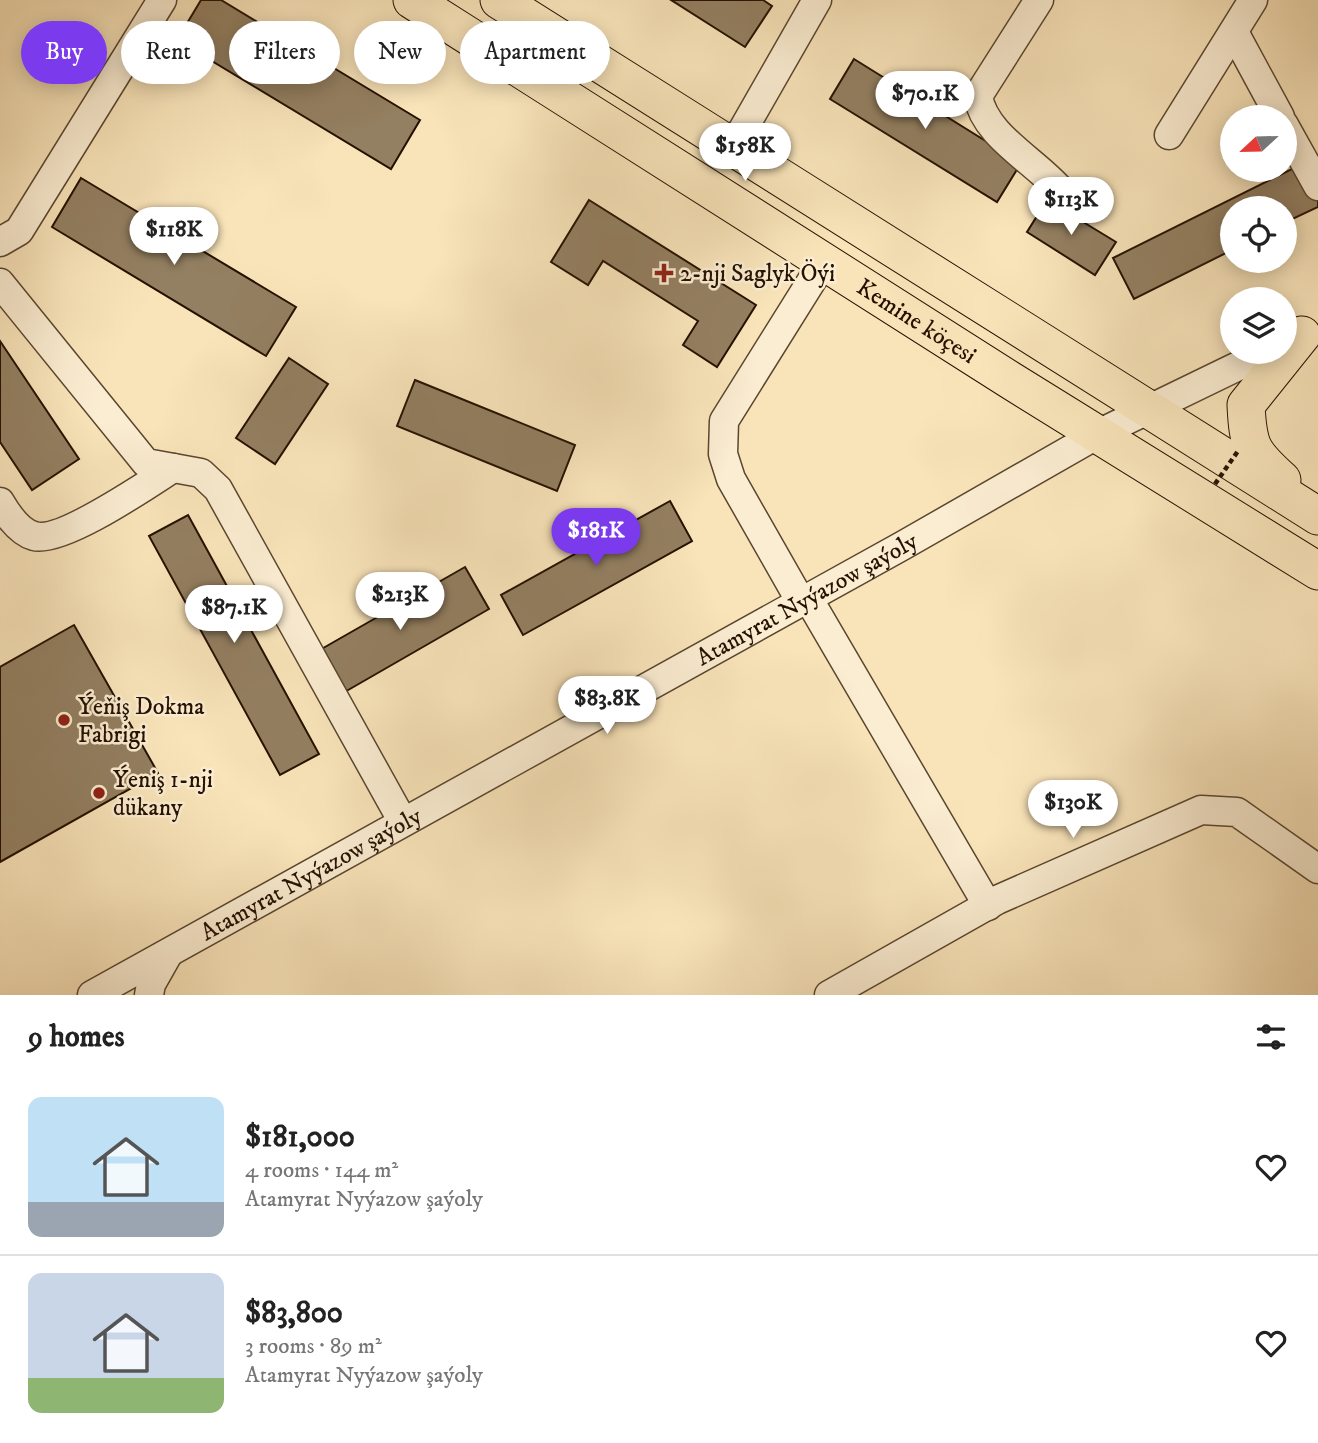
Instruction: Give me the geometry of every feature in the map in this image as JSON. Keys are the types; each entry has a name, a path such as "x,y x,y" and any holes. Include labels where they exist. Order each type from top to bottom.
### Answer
{"main road":[{"name":"Kemine köçesi","path":"412,0 1318,571"},
{"name":"Kemine köçesi","path":"499,0 1317,516"},
{"path":"708,188 733,147"},
{"path":"1301,336 1246,405 1248,439 1260,461 1317,516"}],"street":[{"path":"0,242 19,231 162,0"},
{"path":"733,147 817,0"},
{"path":"1039,0 978,96 989,126 1041,169 1060,190"},
{"path":"1169,135 1253,0"},
{"path":"1234,32 1274,105"},
{"path":"1297,148 1318,186"},
{"path":"824,261 724,421 723,454 731,479 988,906"},
{"path":"0,283 146,463 201,473 218,489 402,821"},
{"name":"Atamyrat Nyýazow şaýoly","path":"92,995 805,600 1098,434 1242,364"},
{"path":"0,502 17,525 29,534 48,537 104,512 173,468"},
{"path":"829,995 988,906 1200,810 1237,812 1318,869"},
{"path":"149,995 151,984 169,953"}],"path":[{"path":"1215,484 1238,451"}],"building":[{"path":"201,0 221,0 256,21 229,21 229,71 215,63 215,21 188,21"},
{"path":"671,0 763,0 772,6 745,47"},
{"path":"854,59 1021,163 997,202 830,99"},
{"path":"340,72 354,80 354,84 360,84 420,120 391,169 250,84 340,84"},
{"path":"1304,163 1318,191 1318,207 1297,217 1297,196 1238,196 1266,182 1297,182 1297,166"},
{"path":"81,178 296,307 266,356 52,227"},
{"name":"2-nji Saglyk Öýi","path":"589,200 756,305 717,367 683,345 698,321 603,261 588,285 551,262"},
{"path":"1047,200 1116,242 1095,275 1027,232"},
{"path":"1220,205 1220,256 1134,299 1113,258"},
{"path":"0,341 79,459 32,490 0,442"},
{"path":"289,358 328,384 275,464 236,438"},
{"path":"415,380 575,445 557,491 397,426"},
{"path":"670,501 692,541 523,635 501,595"},
{"path":"188,515 319,754 280,775 149,536"},
{"path":"465,567 489,609 336,697 311,655"},
{"name":"Ýeňiş Dokma Fabrigi","path":"74,625 158,773 0,862 0,667"}],"place":[{"name":"2-nji Saglyk Öýi","path":"664,273"},
{"name":"Ýeňiş Dokma Fabrigi","path":"64,720"},
{"name":"Ýeniş 1-nji dükany","path":"99,793"}]}
